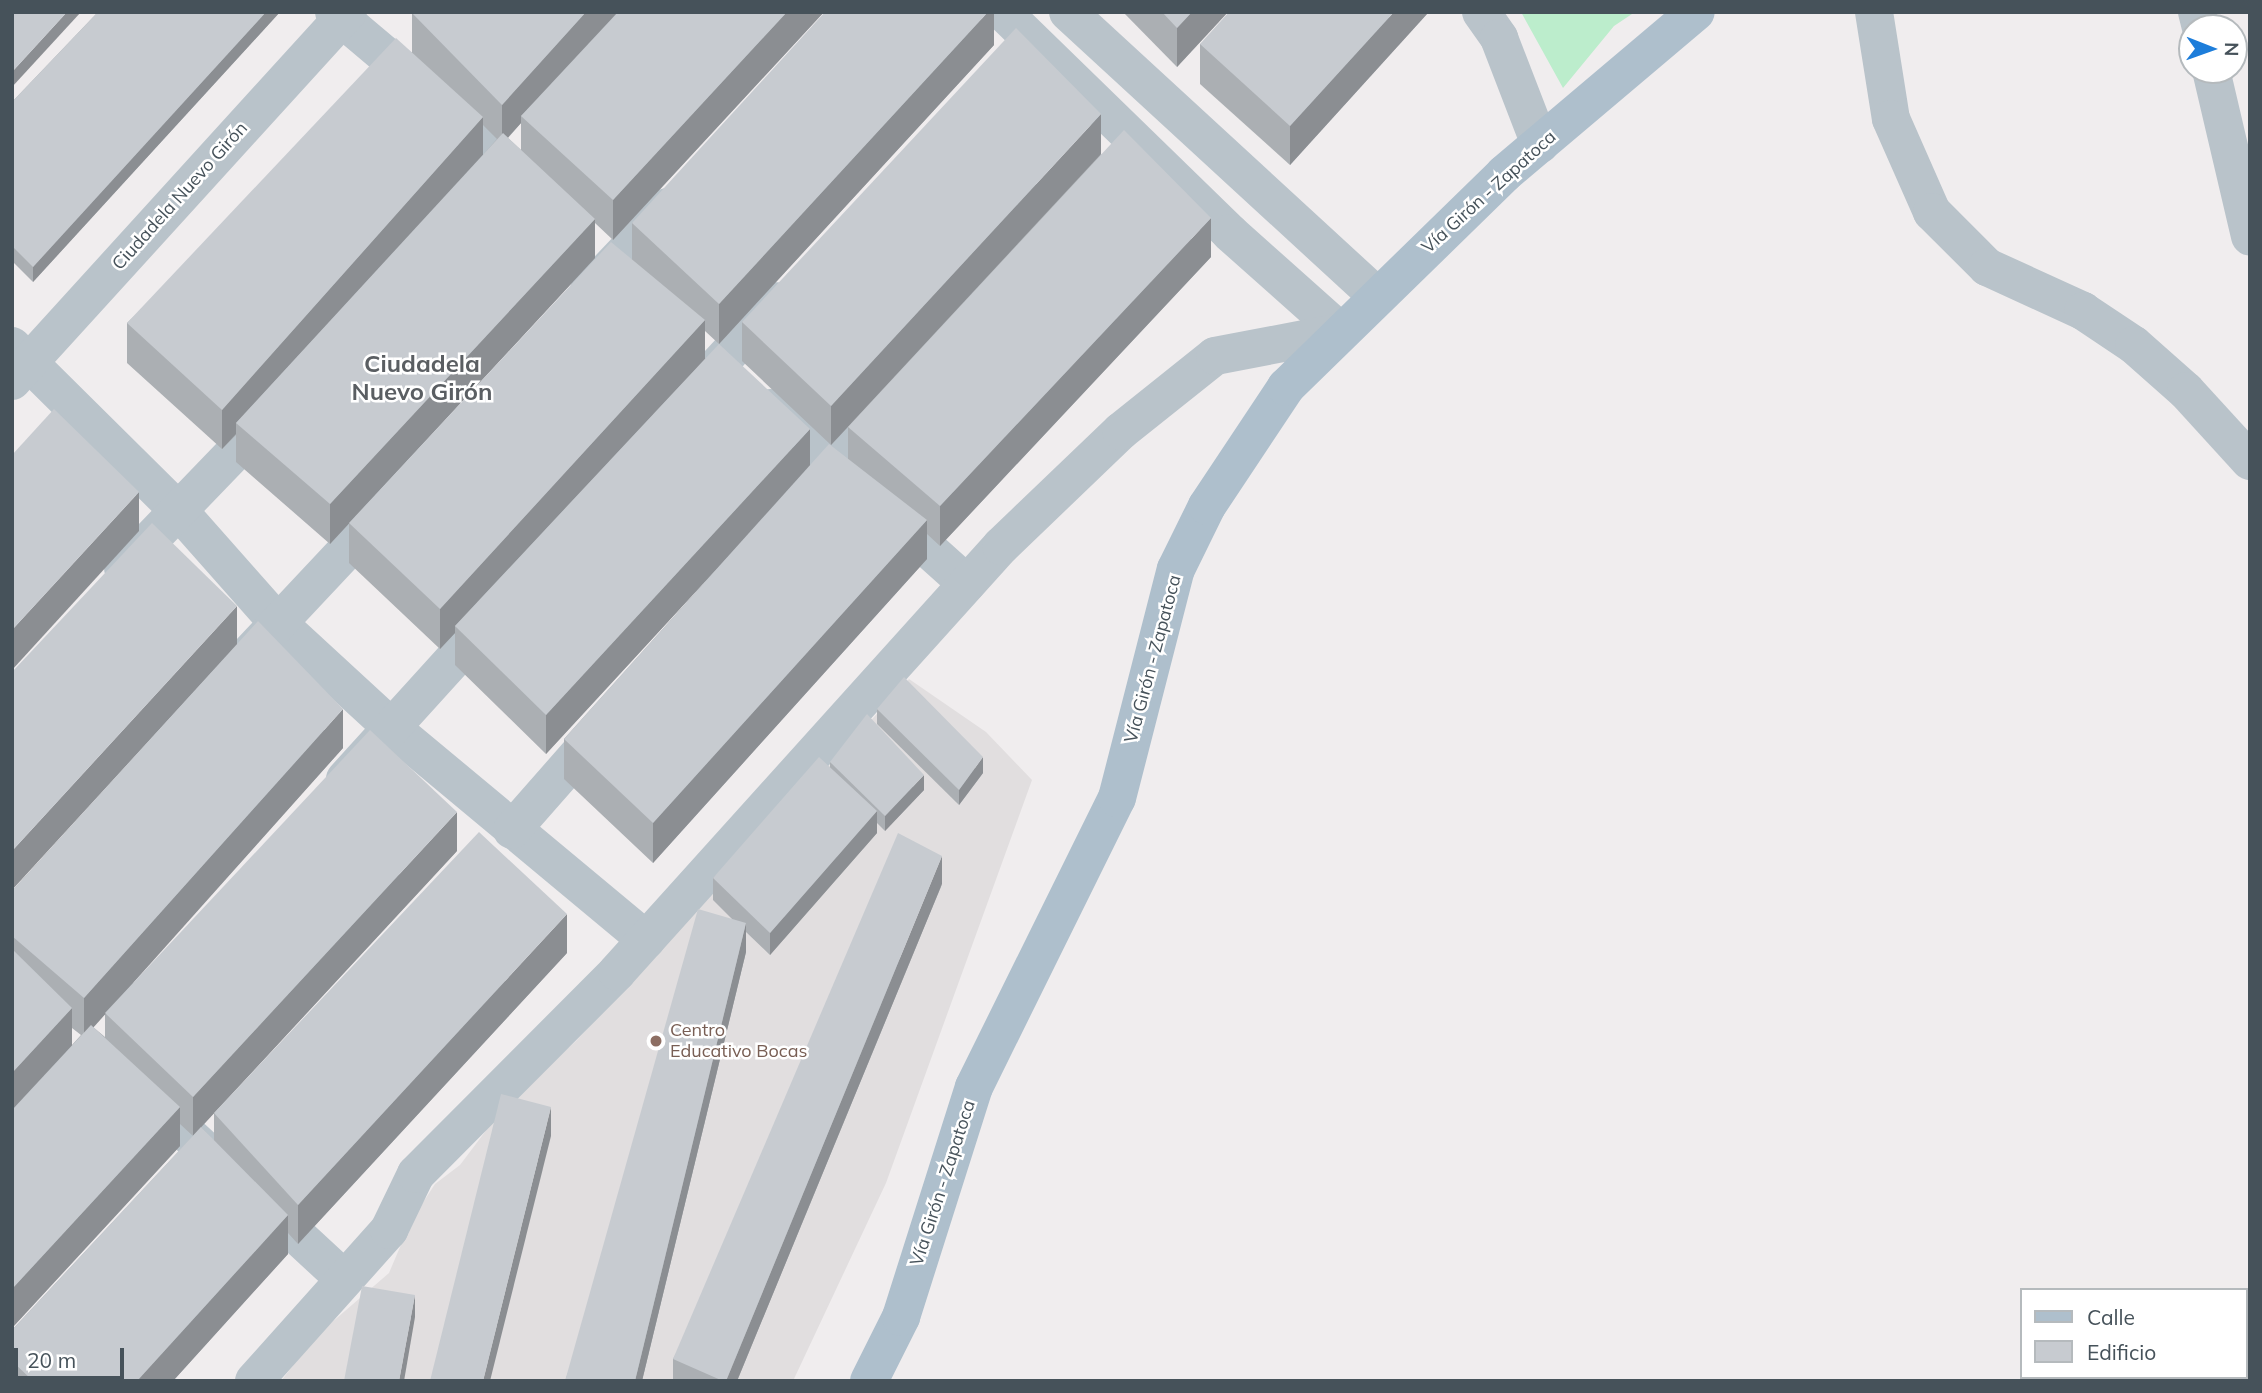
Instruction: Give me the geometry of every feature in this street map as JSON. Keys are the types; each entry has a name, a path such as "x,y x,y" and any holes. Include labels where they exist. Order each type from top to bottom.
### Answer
{"main road":[{"name":"Vía Girón - Zapatoca","path":"869,1381 901,1317 974,1087 1117,798 1176,569 1206,506 1286,387 1340,332 1540,144 1696,12"}],"street":[{"path":"1068,12 1377,296"},
{"path":"1481,12 1499,38 1540,144"},
{"path":"1874,12 1891,119 1932,212 1987,267 2082,311 2134,345 2186,391 2250,461"},
{"path":"341,15 441,102 556,211"},
{"name":"Ciudadela Nuevo Girón","path":"18,364 341,15"},
{"path":"997,62 1014,22 1143,143 1230,233 1340,332"},
{"path":"2214,84 2250,236"},
{"path":"480,196 537,136"},
{"path":"1113,173 1143,143"},
{"path":"565,317 689,184"},
{"path":"584,239 642,292"},
{"path":"675,413 803,272"},
{"path":"254,1381 389,1230 416,1174 646,940 967,584 1121,431 1215,356 1340,332"},
{"path":"691,336 967,584"},
{"path":"18,364 178,510 278,623 393,728 646,940"},
{"path":"95,598 301,383"},
{"path":"786,517 832,464 909,384"},
{"path":"212,694 412,480"},
{"path":"318,808 511,596"},
{"path":"471,849 505,824 622,705"},
{"path":"115,1067 344,1279"},
{"path":"180,1182 234,1121"}],"shaded area":[{"path":"909,679 986,732 1032,780 886,1183 793,1381 281,1381 316,1336 389,1273 411,1221 435,1184 460,1165 506,1104 576,1041"}],"green space":[{"path":"1521,12 1635,12 1614,26 1563,88"}],"building":[{"path":"12,12 67,12 12,72"},
{"path":"98,12 266,12 33,267 12,246 12,102"},
{"path":"413,12 586,12 502,105"},
{"path":"618,12 787,12 613,200 521,116"},
{"path":"825,12 988,12 719,304 632,223"},
{"path":"1162,12 1192,12 1177,28"},
{"path":"1229,12 1394,12 1290,126 1200,44"},
{"path":"1016,28 1101,114 831,406 742,322"},
{"path":"396,38 483,117 222,410 127,323"},
{"path":"1124,130 1211,218 940,506 848,427"},
{"path":"503,133 595,219 330,504 236,423"},
{"path":"611,242 705,320 440,609 349,523"},
{"path":"719,344 810,429 546,715 455,626"},
{"path":"54,409 139,492 12,630 12,455"},
{"path":"829,444 927,520 653,823 564,739"},
{"path":"152,523 237,606 12,851 12,672"},
{"path":"258,621 343,709 84,998 12,936 12,891"},
{"path":"904,677 983,757 959,790 877,709"},
{"path":"867,714 924,775 885,816 830,762"},
{"path":"370,730 457,812 193,1097 105,1013"},
{"path":"819,757 877,811 770,933 713,878"},
{"path":"479,832 567,914 298,1205 214,1113"},
{"path":"898,833 942,856 726,1381 723,1381 673,1359"},
{"path":"698,909 746,923 635,1381 565,1381"},
{"path":"12,949 72,1008 12,1073"},
{"path":"91,1025 180,1107 12,1289 12,1110"},
{"path":"501,1094 551,1107 483,1381 430,1381"},
{"path":"201,1127 288,1215 137,1381 33,1381 12,1361 12,1330"},
{"path":"362,1286 415,1295 399,1381 344,1381"}],"place":[{"name":"Centro Educativo Bocas","path":"656,1041"}],"district":[{"name":"Ciudadela Nuevo Girón","path":"422,378"}]}
